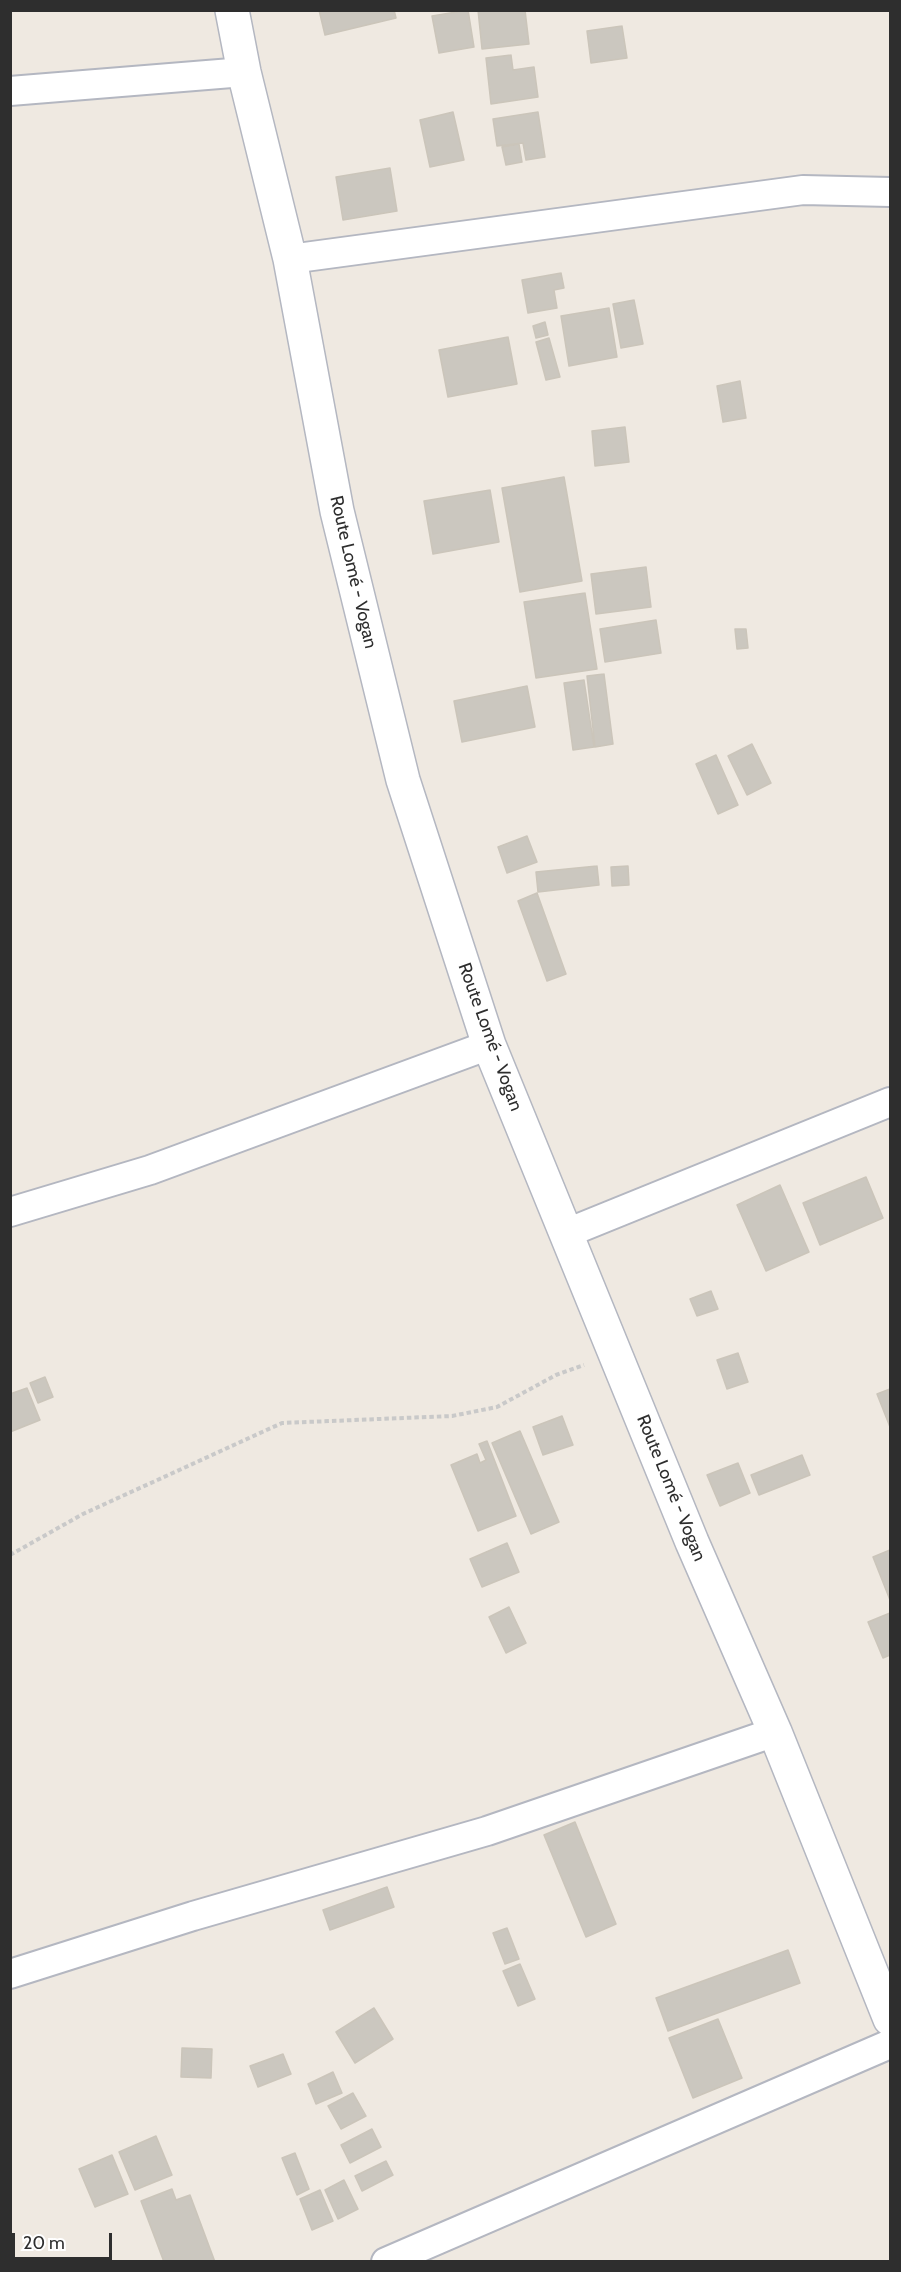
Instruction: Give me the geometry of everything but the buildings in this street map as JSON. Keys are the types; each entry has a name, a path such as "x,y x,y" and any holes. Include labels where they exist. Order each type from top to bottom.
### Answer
{"main road":[{"name":"Route Lomé - Vogan","path":"232,10 244,72 290,259 337,512 403,780 489,1045 692,1542 775,1732 891,2019"}],"street":[{"path":"10,90 244,72"},
{"path":"290,259 803,190 891,192"},
{"path":"10,1212 150,1170 489,1045"},
{"path":"567,1233 891,1102"},
{"path":"10,1974 193,1916 487,1831 775,1732"},
{"path":"386,2262 891,2044"}],"path":[{"path":"10,1555 83,1514 282,1423 452,1416 497,1407 556,1375 615,1354"}]}
